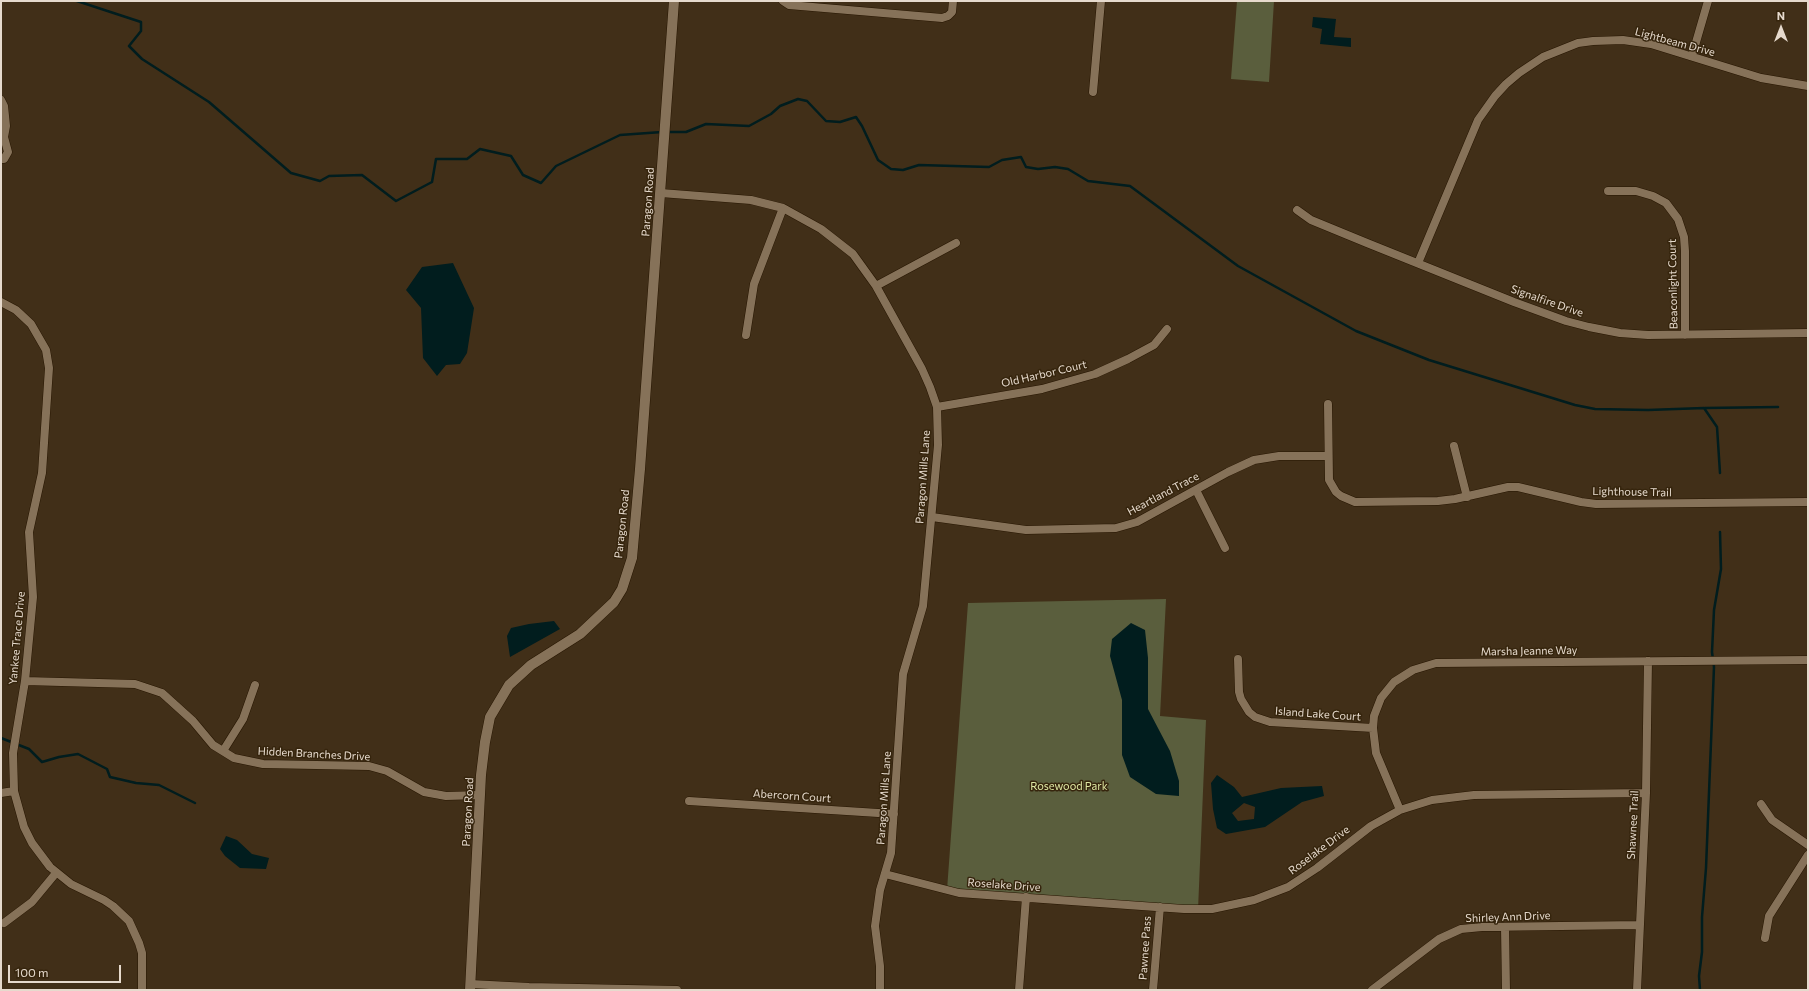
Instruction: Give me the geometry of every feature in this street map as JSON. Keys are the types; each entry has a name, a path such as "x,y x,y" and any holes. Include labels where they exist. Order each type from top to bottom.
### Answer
{"street":[{"name":"Paragon Road","path":"470,987 480,795 485,742 490,717 509,685 530,665 573,639 601,616 620,594 629,570 640,469 674,1"},
{"path":"783,1 789,5 942,18 948,16 952,12 953,1"},
{"path":"1094,92 1101,1"},
{"path":"1692,56 1708,1"},
{"name":"Lightbeam Drive","path":"1418,263 1478,120 1495,96 1519,73 1532,64 1559,50 1578,43 1593,41 1636,41 1692,56 1761,78 1808,86"},
{"path":"1,100 4,106 6,126 2,138 8,152 4,159 1,159"},
{"name":"Beaconlight Court","path":"1608,191 1636,191 1653,196 1666,203 1678,218 1684,237 1685,251 1685,335"},
{"name":"Paragon Mills Lane","path":"660,193 752,200 783,208 821,229 853,254 876,286 922,369 937,407 938,445 923,606 903,674 891,853 880,890 875,926 880,966 880,990"},
{"path":"746,335 754,284 783,208"},
{"name":"Signalfire Drive","path":"1297,210 1311,220 1566,321 1620,333 1685,335 1808,333"},
{"path":"876,286 956,243"},
{"name":"Yankee Trace Drive","path":"1,302 16,310 31,324 46,350 49,368 42,473 29,532 33,597 25,681 13,753 14,791 24,827 40,855 56,873 72,884 104,900 129,921 142,953 142,990"},
{"name":"Old Harbor Court","path":"937,407 1042,388 1095,374 1154,345 1167,330"},
{"name":"Lighthouse Trail","path":"1328,404 1328,474 1332,486 1341,496 1348,500 1362,502 1438,501 1518,487 1581,502 1596,504 1808,502"},
{"path":"1454,446 1467,497"},
{"name":"Heartland Trace","path":"932,517 1026,530 1108,530 1137,522 1234,468 1254,460 1279,456 1328,456"},
{"path":"1196,490 1224,548"},
{"name":"Island Lake Court","path":"1238,659 1239,692 1241,699 1249,712 1255,717 1270,722 1373,728"},
{"name":"Marsha Jeanne Way","path":"1400,810 1376,753 1373,728 1377,707 1387,689 1402,675 1426,665 1436,663 1808,660"},
{"name":"Shawnee Trail","path":"1637,990 1646,793 1648,661"},
{"name":"Hidden Branches Drive","path":"25,681 135,684 162,693 193,721 213,745 234,758 264,764 369,766 387,771 424,792 446,796 480,795"},
{"path":"222,751 243,719 255,685"},
{"path":"1,793 14,791"},
{"name":"Roselake Drive","path":"885,874 959,893 1191,909 1212,909 1238,904 1270,895 1303,878 1360,834 1400,810 1432,800 1474,795 1646,793"},
{"name":"Abercorn Court","path":"689,801 894,814"},
{"path":"1761,804 1772,820 1808,844"},
{"path":"1765,938 1769,916 1808,855"},
{"path":"4,923 32,902 56,873"},
{"path":"1019,990 1026,898"},
{"name":"Pawnee Pass","path":"1153,990 1160,907"},
{"name":"Shirley Ann Drive","path":"1372,990 1439,939 1451,933 1471,927 1640,925"},
{"path":"1505,927 1506,990"},
{"path":"470,987 677,990"}],"green space":[{"path":"1237,1 1274,1 1269,82 1231,79"},
{"name":"Rosewood Park","path":"1166,599 1160,716 1206,720 1198,910 947,890 968,603"}],"water":[{"path":"1313,17 1336,19 1334,37 1351,38 1351,47 1320,44 1322,29 1312,27"},
{"path":"453,263 474,308 467,353 460,364 446,365 437,376 423,358 421,308 406,290 422,267"},
{"path":"554,621 560,629 510,657 507,636 511,628"},
{"path":"1131,623 1145,630 1148,658 1148,709 1170,751 1179,781 1179,796 1156,794 1130,777 1122,755 1122,700 1110,656 1112,639"},
{"path":"1217,775 1234,787 1242,797 1281,788 1322,786 1324,796 1302,802 1265,827 1226,834 1217,828 1213,809 1211,783","holes":["1244,803 1255,807 1254,819 1238,821 1232,813"]},
{"path":"226,836 237,840 252,854 269,858 266,869 240,868 225,856 220,849"}],"waterway":[{"path":"77,1 141,22 141,31 129,46 142,59 209,102 291,173 320,181 329,176 362,175 396,201 432,182 436,159 467,159 480,149 511,156 523,175 541,183 556,166 620,135 662,132"},
{"path":"667,132 686,132 706,124 749,126 771,114 780,106 798,99 807,101 826,121 840,122 856,117 862,126 878,160 891,169 903,170 919,165 989,167 1002,160 1021,157 1026,167 1038,169 1055,167 1068,169 1088,181 1130,186 1238,266 1356,331 1429,360 1575,405 1595,409 1648,410 1704,408 1717,427 1720,473"},
{"path":"1705,408 1778,407"},
{"path":"1700,990 1699,976 1702,952 1702,917 1706,868 1714,667 1712,652 1714,610 1721,569 1720,532"},
{"path":"1,738 29,749 42,762 78,754 107,769 110,777 136,783 159,785 195,803"}]}
